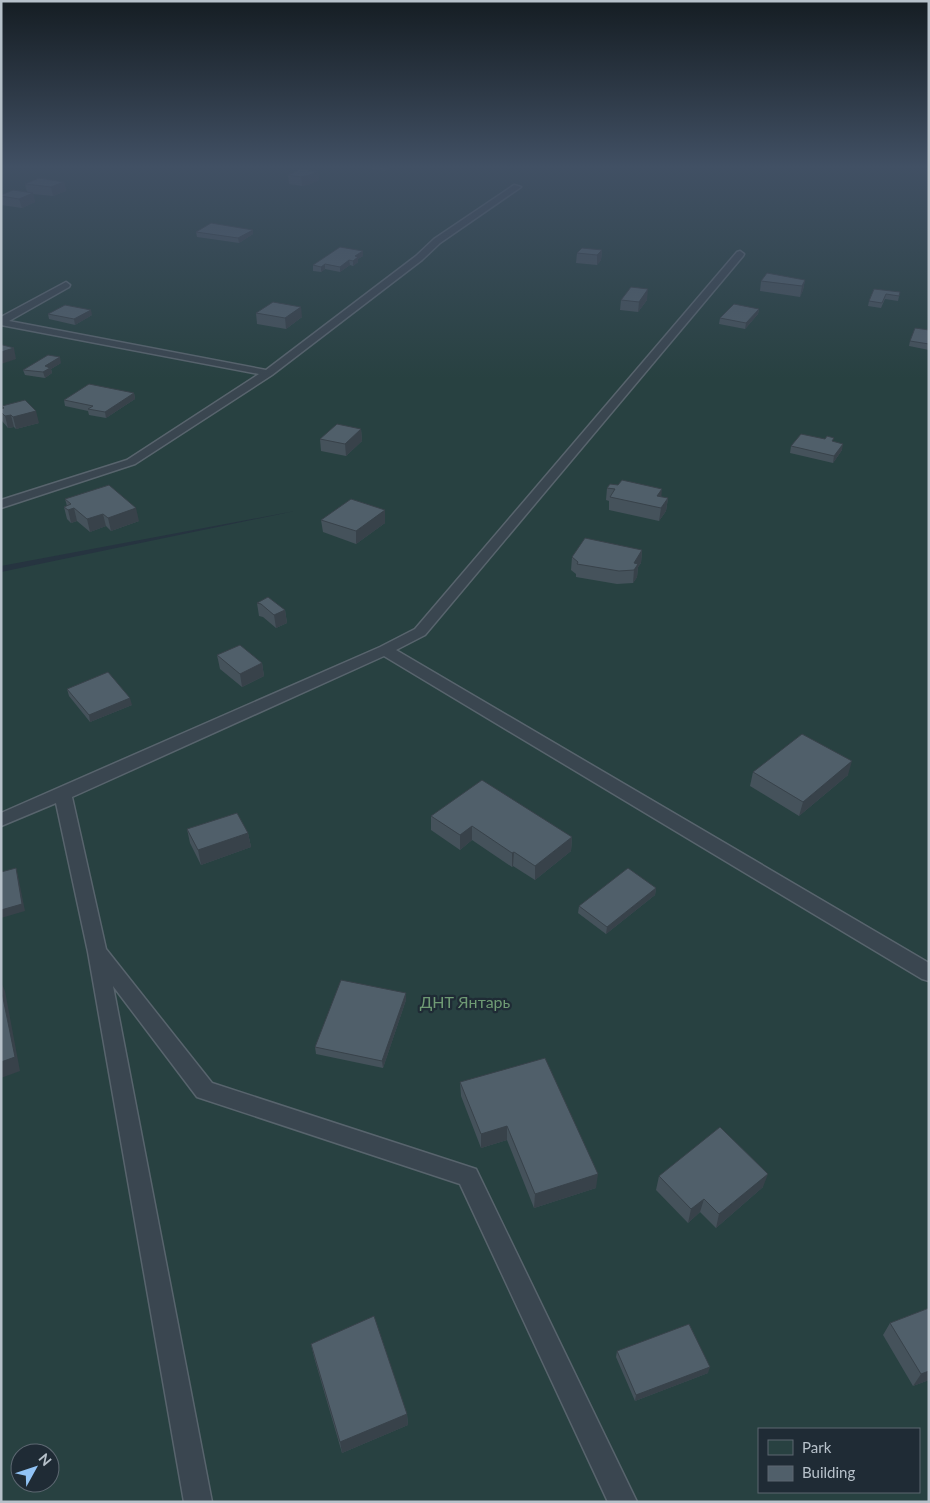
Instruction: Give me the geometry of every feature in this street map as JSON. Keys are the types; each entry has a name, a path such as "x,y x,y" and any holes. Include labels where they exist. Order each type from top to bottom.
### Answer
{"lane":[{"path":"1,504 131,462 268,373 419,258 441,238"},
{"path":"1,820 385,650 420,632 740,254"},
{"path":"1,322 66,285"},
{"path":"1,322 268,373"},
{"path":"385,650 929,972"},
{"path":"63,794 97,951 198,1502"},
{"path":"97,951 205,1090 468,1176 623,1502"}],"green space":[{"name":"ДНТ Янтарь","path":"1,238 929,238 929,1502 1,1502 1,572 295,511 1,566"}],"building":[{"path":"340,247 363,251 355,256 358,257 353,261 349,260 340,267 325,264 321,267 313,265"},
{"path":"582,248 602,250 597,255 577,253"},
{"path":"767,273 805,280 802,286 761,281"},
{"path":"631,287 648,289 639,302 621,300"},
{"path":"874,289 900,292 899,296 886,294 882,303 869,301"},
{"path":"273,302 301,307 285,318 256,313"},
{"path":"734,304 759,309 746,323 720,318"},
{"path":"65,305 91,310 74,319 48,314"},
{"path":"915,328 929,330 929,344 910,341"},
{"path":"1,345 3,345 14,348 1,352"},
{"path":"48,355 60,357 45,366 50,368 43,372 23,370"},
{"path":"89,384 134,393 105,412 88,409 93,406 64,400"},
{"path":"25,400 36,411 13,417 11,415 5,416 1,412 1,409 4,408 2,406"},
{"path":"337,424 361,429 345,444 320,439"},
{"path":"801,434 825,439 827,436 834,438 832,441 843,444 834,456 791,446"},
{"path":"622,480 662,489 657,496 668,498 661,508 610,497 615,489 607,488 610,484 618,485"},
{"path":"109,485 136,508 108,518 103,514 87,519 74,508 68,510 64,507 71,504 65,499"},
{"path":"351,499 385,510 356,531 321,520"},
{"path":"585,538 642,550 634,563 638,564 634,570 619,571 577,564 578,562 572,557"},
{"path":"268,597 285,610 274,615 257,603"},
{"path":"240,645 262,663 240,674 217,655"},
{"path":"108,672 130,698 89,715 67,689"},
{"path":"802,734 852,761 803,802 753,772"},
{"path":"482,780 572,837 535,866 472,826 460,835 431,816"},
{"path":"237,813 248,833 198,850 187,829"},
{"path":"16,868 22,904 1,910 1,872"},
{"path":"628,868 656,888 607,927 579,906"},
{"path":"341,980 406,993 382,1061 315,1047"},
{"path":"1,988 15,1057 1,1062"},
{"path":"545,1058 598,1174 535,1194 507,1126 481,1134 460,1082"},
{"path":"720,1127 768,1174 719,1214 704,1199 691,1209 659,1176"},
{"path":"929,1308 929,1371 921,1374 890,1323"},
{"path":"374,1316 407,1414 340,1442 311,1344"},
{"path":"689,1324 710,1367 636,1395 617,1351"}]}
